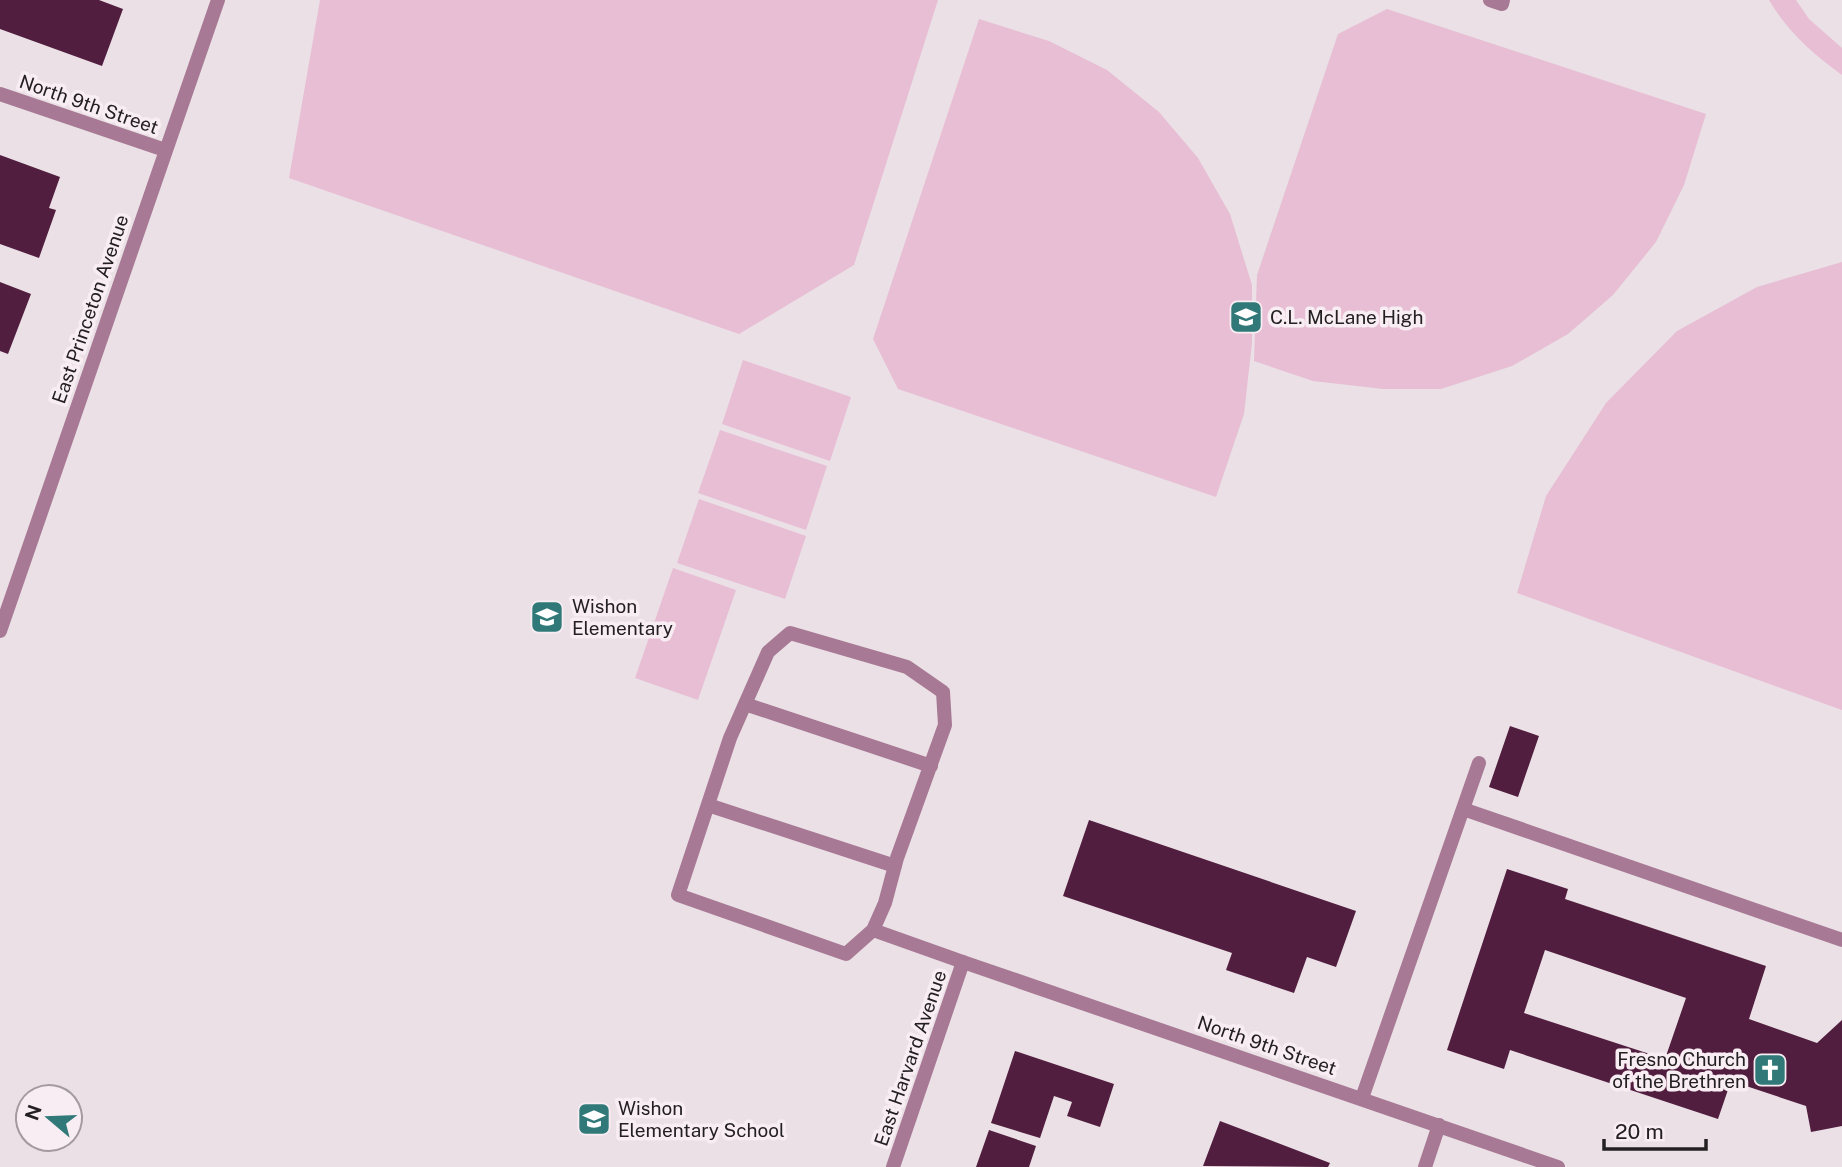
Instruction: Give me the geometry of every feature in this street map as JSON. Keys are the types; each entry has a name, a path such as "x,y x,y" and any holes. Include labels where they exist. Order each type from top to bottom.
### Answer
{"street":[{"name":"East Princeton Avenue","path":"0,631 218,0"},
{"path":"1490,0 1502,4 1503,0"},
{"name":"North 9th Street","path":"0,94 165,150"},
{"path":"790,633 907,667 943,692 946,725 895,866 885,903 873,930 846,954 678,895 730,738 745,704 768,652 790,633"},
{"path":"745,704 930,766"},
{"path":"1362,1098 1479,763"},
{"path":"708,805 895,866"},
{"path":"1463,809 1842,940"},
{"name":"North 9th Street","path":"873,930 1558,1167"},
{"name":"East Harvard Avenue","path":"893,1167 963,962"},
{"path":"1424,1167 1439,1125"}],"shaded area":[{"path":"320,0 938,0 854,265 739,334 289,178"},
{"path":"1769,0 1796,0 1809,19 1842,48 1842,75 1801,41"},
{"path":"1387,9 1706,114 1684,185 1656,242 1613,295 1568,334 1512,366 1441,389 1383,389 1313,381 1254,361 1257,275 1338,34"},
{"path":"979,19 1049,41 1107,70 1159,112 1198,158 1230,214 1252,285 1252,343 1244,414 1216,497 898,389 873,339"},
{"path":"1842,262 1842,710 1517,593 1546,496 1606,403 1677,331 1757,287"},
{"path":"743,360 851,397 830,461 722,424"},
{"path":"720,430 827,466 806,530 698,493"},
{"path":"699,499 806,536 785,599 677,563"},
{"path":"673,568 736,590 698,700 635,678"}],"building":[{"path":"0,0 99,0 123,9 102,66 0,29"},
{"path":"0,155 60,177 49,208 56,210 39,258 0,244"},
{"path":"0,282 31,294 8,354 0,351"},
{"path":"1510,726 1539,736 1518,797 1489,787"},
{"path":"1089,820 1356,911 1336,967 1307,957 1294,993 1226,970 1232,953 1063,896"},
{"path":"1507,869 1568,889 1565,899 1766,966 1749,1019 1817,1043 1842,1020 1842,1126 1811,1132 1806,1106 1731,1081 1718,1119 1510,1050 1504,1069 1447,1050","holes":["1545,950 1686,998 1665,1059 1524,1013"]},
{"path":"1015,1051 1114,1084 1100,1127 1067,1116 1072,1102 1054,1096 1040,1138 991,1123"},
{"path":"1220,1121 1330,1163 1328,1167 1203,1166"},
{"path":"989,1130 1036,1146 1029,1167 976,1167"}],"place":[{"name":"C.L. McLane High","path":"1246,317"},
{"name":"Wishon Elementary","path":"547,617"},
{"name":"Fresno Church of the Brethren","path":"1770,1070"},
{"name":"Wishon Elementary School","path":"594,1119"}]}
